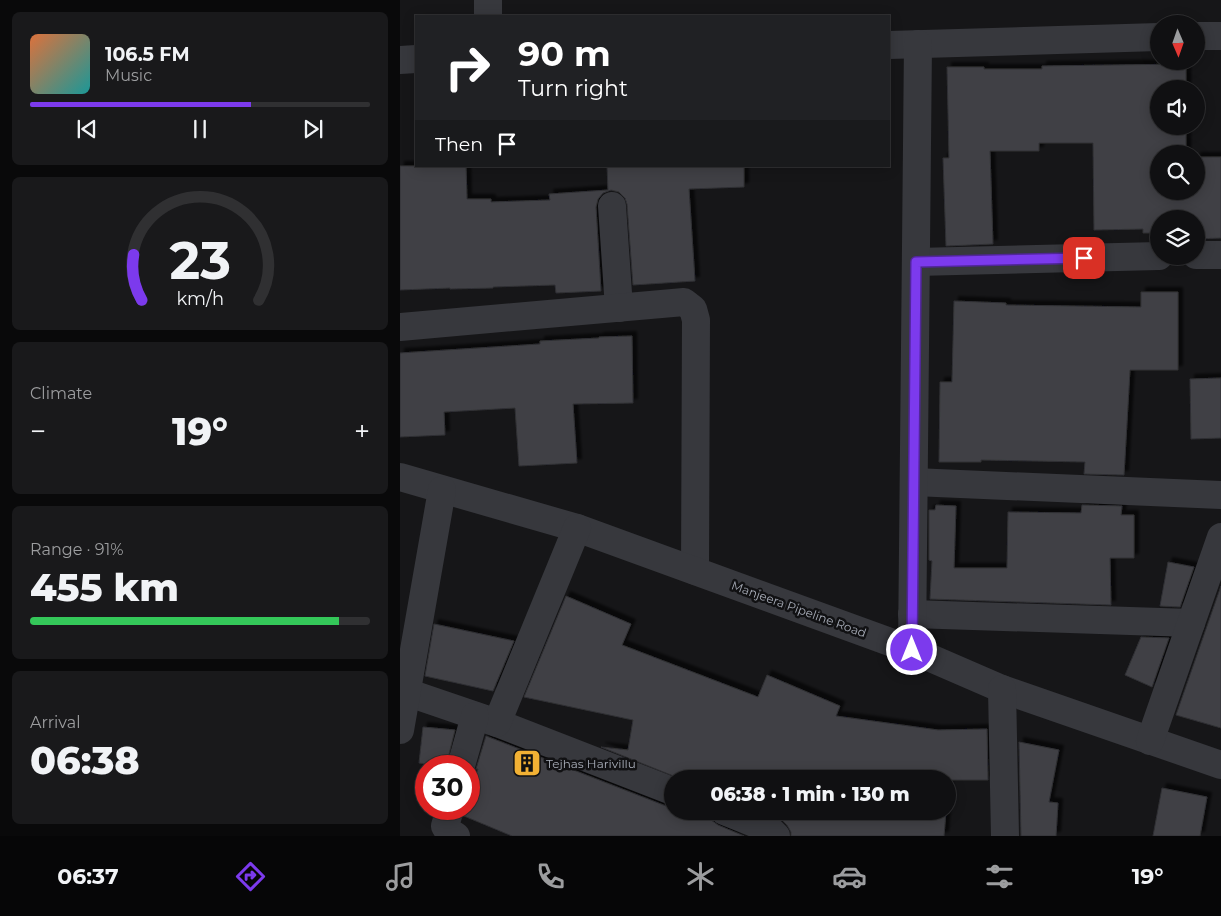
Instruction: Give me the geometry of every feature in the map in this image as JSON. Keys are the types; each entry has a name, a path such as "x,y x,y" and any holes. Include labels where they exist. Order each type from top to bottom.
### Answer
{"street":[{"path":"488,0 488,15"},
{"path":"1205,36 1221,36"},
{"path":"890,45 1150,38"},
{"path":"912,650 918,44"},
{"path":"400,60 415,59"},
{"path":"612,206 618,308"},
{"path":"1205,255 1221,255"},
{"path":"916,262 1150,256"},
{"path":"400,327 684,302 693,309 696,320 695,571"},
{"name":"Manjeera Pipeline Road","path":"400,478 577,528 912,650 1002,689 1221,765"},
{"path":"914,482 1221,495"},
{"path":"400,730 442,490"},
{"path":"467,755 486,719 577,528"},
{"path":"1150,741 1221,537"},
{"path":"912,614 1191,623"},
{"path":"1002,689 1005,836"},
{"path":"406,692 486,719 664,788"},
{"path":"447,820 445,826 448,831 456,836"},
{"path":"746,820 769,829 776,836"}],"building":[{"path":"1150,64 1150,70 1186,70 1186,80 1150,80 1150,135 1186,135 1186,145 1150,145 1150,200 1205,200 1205,157 1221,157 1221,238 1205,239 1205,210 1150,210 1150,233 1143,233 1143,229 1094,230 1093,143 1039,143 1039,151 990,151 993,244 946,246 943,158 949,158 947,67 1042,69 1042,66"},
{"path":"400,166 466,167 467,199 491,199 491,202 550,200 549,194 608,190 607,167 744,167 744,187 689,189 695,281 633,285 627,204 625,198 619,192 611,190 603,193 598,199 596,207 601,291 556,293 555,285 400,290"},
{"path":"1141,292 1178,292 1178,370 1130,370 1124,475 1084,474 1085,462 981,460 981,462 939,462 940,382 952,382 954,301 1006,303 1006,305 1141,307"},
{"path":"632,336 633,403 573,404 577,463 519,466 515,408 444,412 445,435 400,437 400,353 540,344 540,341"},
{"path":"1221,378 1221,438 1191,439 1190,379"},
{"path":"936,505 956,506 954,568 1007,568 1008,512 1081,513 1082,505 1122,506 1121,515 1134,515 1134,558 1110,558 1111,605 930,599 932,561 929,560 929,510 935,510"},
{"path":"1168,562 1194,567 1180,607 1160,606"},
{"path":"1221,586 1221,728 1176,715"},
{"path":"566,596 631,624 622,645 758,697 767,675 840,706 836,716 938,730 987,729 988,780 956,780 956,770 664,770 664,772 601,747 628,750 633,720 524,697"},
{"path":"434,624 514,641 493,691 425,676"},
{"path":"1141,637 1169,638 1152,687 1125,675"},
{"path":"423,727 455,730 449,755 420,755"},
{"name":"Tejhas Harivillu","path":"486,736 664,805 664,820 711,820 744,836 512,836 474,820 480,820 480,756"},
{"path":"1019,742 1059,750 1049,802 1058,803 1056,836 1021,836"},
{"path":"1162,788 1207,797 1200,836 1153,836"},
{"path":"782,820 945,820 944,836 791,836 787,825"}],"place":[{"name":"Tejhas Harivillu","path":"527,763"}],"route":[{"path":"912,650 916,262 1084,258"}]}
